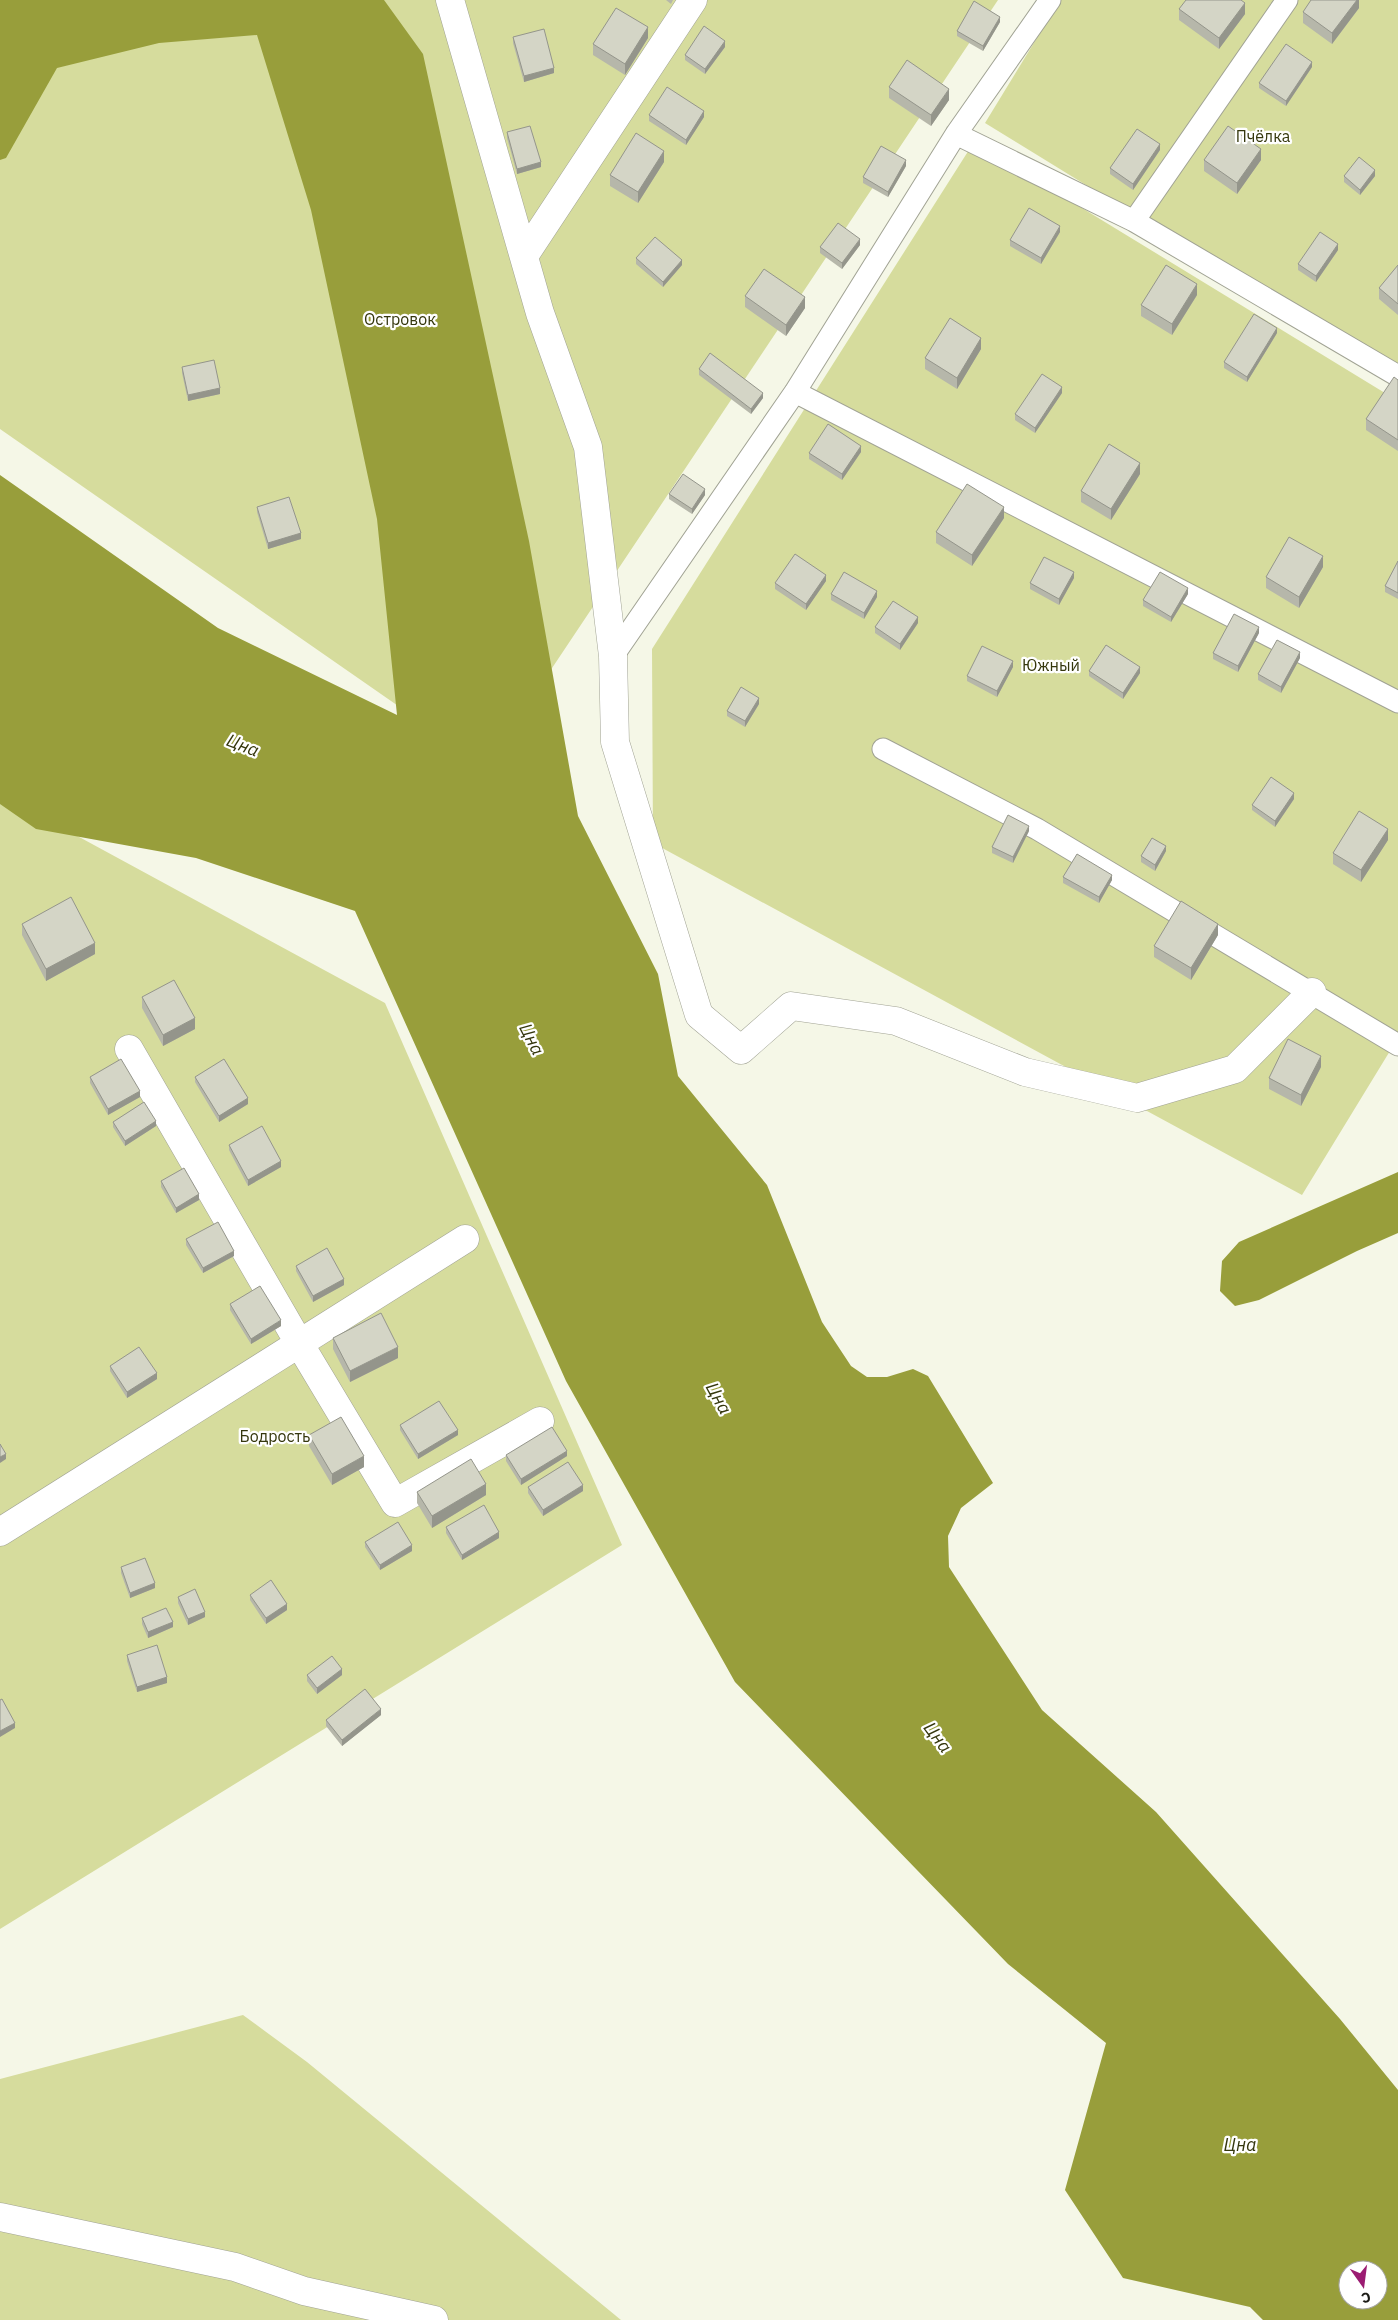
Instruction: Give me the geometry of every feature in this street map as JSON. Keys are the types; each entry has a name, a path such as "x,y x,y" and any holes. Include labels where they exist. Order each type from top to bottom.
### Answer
{"street":[{"path":"450,0 540,313 588,447 614,656 614,742 699,1015 741,1050 791,1006 896,1022 1025,1072 1137,1098 1235,1069 1312,992"},
{"path":"524,256 693,0"},
{"path":"128,1048 395,1502 540,1421"},
{"path":"0,1532 465,1239"},
{"path":"0,2217 235,2267 304,2291 434,2320"}],"lane":[{"path":"614,656 795,392 956,134 1050,0"},
{"path":"1134,220 1287,0"},
{"path":"956,134 1134,220 1397,372"},
{"path":"795,392 1398,702"},
{"path":"883,749 1036,829 1398,1045"}],"green space":[{"name":"Островок","path":"0,0 998,0 486,767 0,429"},
{"name":"Пчёлка","path":"1060,0 1398,0 1398,377 985,123"},
{"name":"Южный","path":"974,142 1398,401 1398,1048 1393,1046 1302,1195 653,843 652,649"},
{"name":"Бодрость","path":"0,794 385,1003 622,1545 0,1929"},
{"path":"243,2015 307,2062 621,2320 0,2320 0,2079"}],"water":[{"name":"Цна","path":"0,0 384,0 423,54 529,541 578,816 658,974 678,1076 767,1185 822,1322 851,1366 867,1377 887,1377 913,1369 928,1376 993,1483 961,1508 948,1536 949,1567 1042,1710 1156,1812 1340,2019 1398,2090 1398,2320 1263,2320 1250,2307 1123,2278 1065,2190 1106,2043 1008,1964 735,1682 566,1381 355,911 196,858 36,829 0,804 0,475 218,628 397,715 377,519 311,210 257,35 159,43 57,68 6,158 0,160"},
{"path":"1398,1172 1398,1233 1357,1251 1259,1300 1235,1306 1220,1291 1222,1261 1239,1242"}],"building":[{"path":"1186,0 1241,0 1245,3 1219,38 1179,9"},
{"path":"1311,0 1357,0 1332,33 1303,12"},
{"path":"974,1 1000,17 983,46 957,31"},
{"path":"616,8 648,27 625,64 593,44"},
{"path":"704,26 725,41 705,69 685,55"},
{"path":"544,29 554,68 524,76 513,37"},
{"path":"1286,44 1312,62 1286,101 1259,83"},
{"path":"907,60 949,89 931,115 889,87"},
{"path":"667,87 704,111 686,140 649,115"},
{"path":"530,126 541,162 517,169 507,132"},
{"path":"1228,126 1261,149 1237,183 1204,160"},
{"path":"1137,129 1160,144 1133,184 1110,168"},
{"path":"636,133 664,151 638,192 610,175"},
{"path":"881,146 906,160 888,192 863,177"},
{"path":"1359,157 1375,170 1360,190 1344,176"},
{"path":"1029,208 1060,226 1041,258 1010,240"},
{"path":"838,223 860,239 842,263 820,247"},
{"path":"1320,232 1338,244 1316,276 1298,264"},
{"path":"655,237 682,260 663,282 636,258"},
{"path":"1166,265 1197,284 1172,324 1141,305"},
{"path":"1398,265 1398,304 1379,288"},
{"path":"764,269 805,297 786,325 745,296"},
{"path":"1254,314 1277,328 1247,377 1224,362"},
{"path":"950,318 981,338 957,378 925,358"},
{"path":"710,353 763,393 751,409 699,369"},
{"path":"214,360 220,388 188,395 182,367"},
{"path":"1042,374 1062,387 1035,428 1015,414"},
{"path":"1394,377 1398,380 1398,440 1366,419"},
{"path":"828,424 861,446 842,474 809,453"},
{"path":"1109,444 1140,463 1111,509 1081,491"},
{"path":"683,474 705,489 692,509 669,494"},
{"path":"967,484 1004,507 972,555 936,532"},
{"path":"289,497 301,533 268,543 257,507"},
{"path":"1289,537 1323,556 1299,597 1266,577"},
{"path":"795,554 826,575 806,604 775,583"},
{"path":"1044,557 1074,572 1059,599 1030,583"},
{"path":"1398,561 1398,593 1385,586"},
{"path":"844,572 877,591 864,613 831,594"},
{"path":"1160,572 1188,588 1171,617 1143,600"},
{"path":"893,601 918,617 900,644 875,627"},
{"path":"1234,614 1259,627 1238,666 1213,653"},
{"path":"1277,640 1300,652 1281,687 1258,674"},
{"path":"1106,645 1140,667 1123,693 1089,671"},
{"path":"982,646 1013,661 997,691 967,676"},
{"path":"741,687 759,698 745,721 727,711"},
{"path":"1271,777 1294,793 1275,821 1252,805"},
{"path":"1359,811 1388,829 1361,870 1333,853"},
{"path":"1008,815 1029,826 1013,857 992,847"},
{"path":"1152,838 1166,846 1155,865 1141,856"},
{"path":"1077,854 1112,875 1099,897 1063,877"},
{"path":"71,897 95,943 46,969 22,924"},
{"path":"1181,901 1218,924 1191,968 1154,946"},
{"path":"174,980 195,1018 163,1035 142,997"},
{"path":"1288,1039 1321,1056 1301,1095 1269,1078"},
{"path":"121,1059 140,1091 108,1109 90,1077"},
{"path":"224,1059 248,1098 219,1116 195,1077"},
{"path":"144,1102 156,1121 125,1141 113,1122"},
{"path":"262,1126 281,1161 248,1180 229,1145"},
{"path":"184,1168 199,1194 176,1208 161,1181"},
{"path":"218,1222 234,1251 203,1268 186,1239"},
{"path":"327,1248 344,1279 313,1296 296,1266"},
{"path":"260,1286 281,1320 251,1339 230,1304"},
{"path":"381,1313 398,1347 350,1371 333,1338"},
{"path":"139,1347 157,1373 127,1392 110,1366"},
{"path":"439,1401 458,1430 418,1454 400,1425"},
{"path":"341,1417 364,1456 332,1474 309,1435"},
{"path":"552,1427 567,1451 521,1479 506,1455"},
{"path":"0,1444 6,1454 0,1457"},
{"path":"471,1459 486,1484 432,1516 417,1492"},
{"path":"568,1462 583,1485 543,1510 528,1487"},
{"path":"484,1505 499,1532 462,1555 446,1527"},
{"path":"398,1522 412,1545 380,1565 365,1542"},
{"path":"145,1558 155,1583 130,1593 121,1567"},
{"path":"271,1580 287,1604 266,1618 250,1595"},
{"path":"195,1589 205,1612 188,1619 178,1597"},
{"path":"166,1608 173,1622 148,1632 142,1618"},
{"path":"157,1645 167,1677 137,1687 127,1655"},
{"path":"332,1656 342,1669 317,1688 307,1675"},
{"path":"365,1689 381,1709 342,1740 326,1720"},
{"path":"2,1699 15,1723 0,1731 0,1700"}]}
